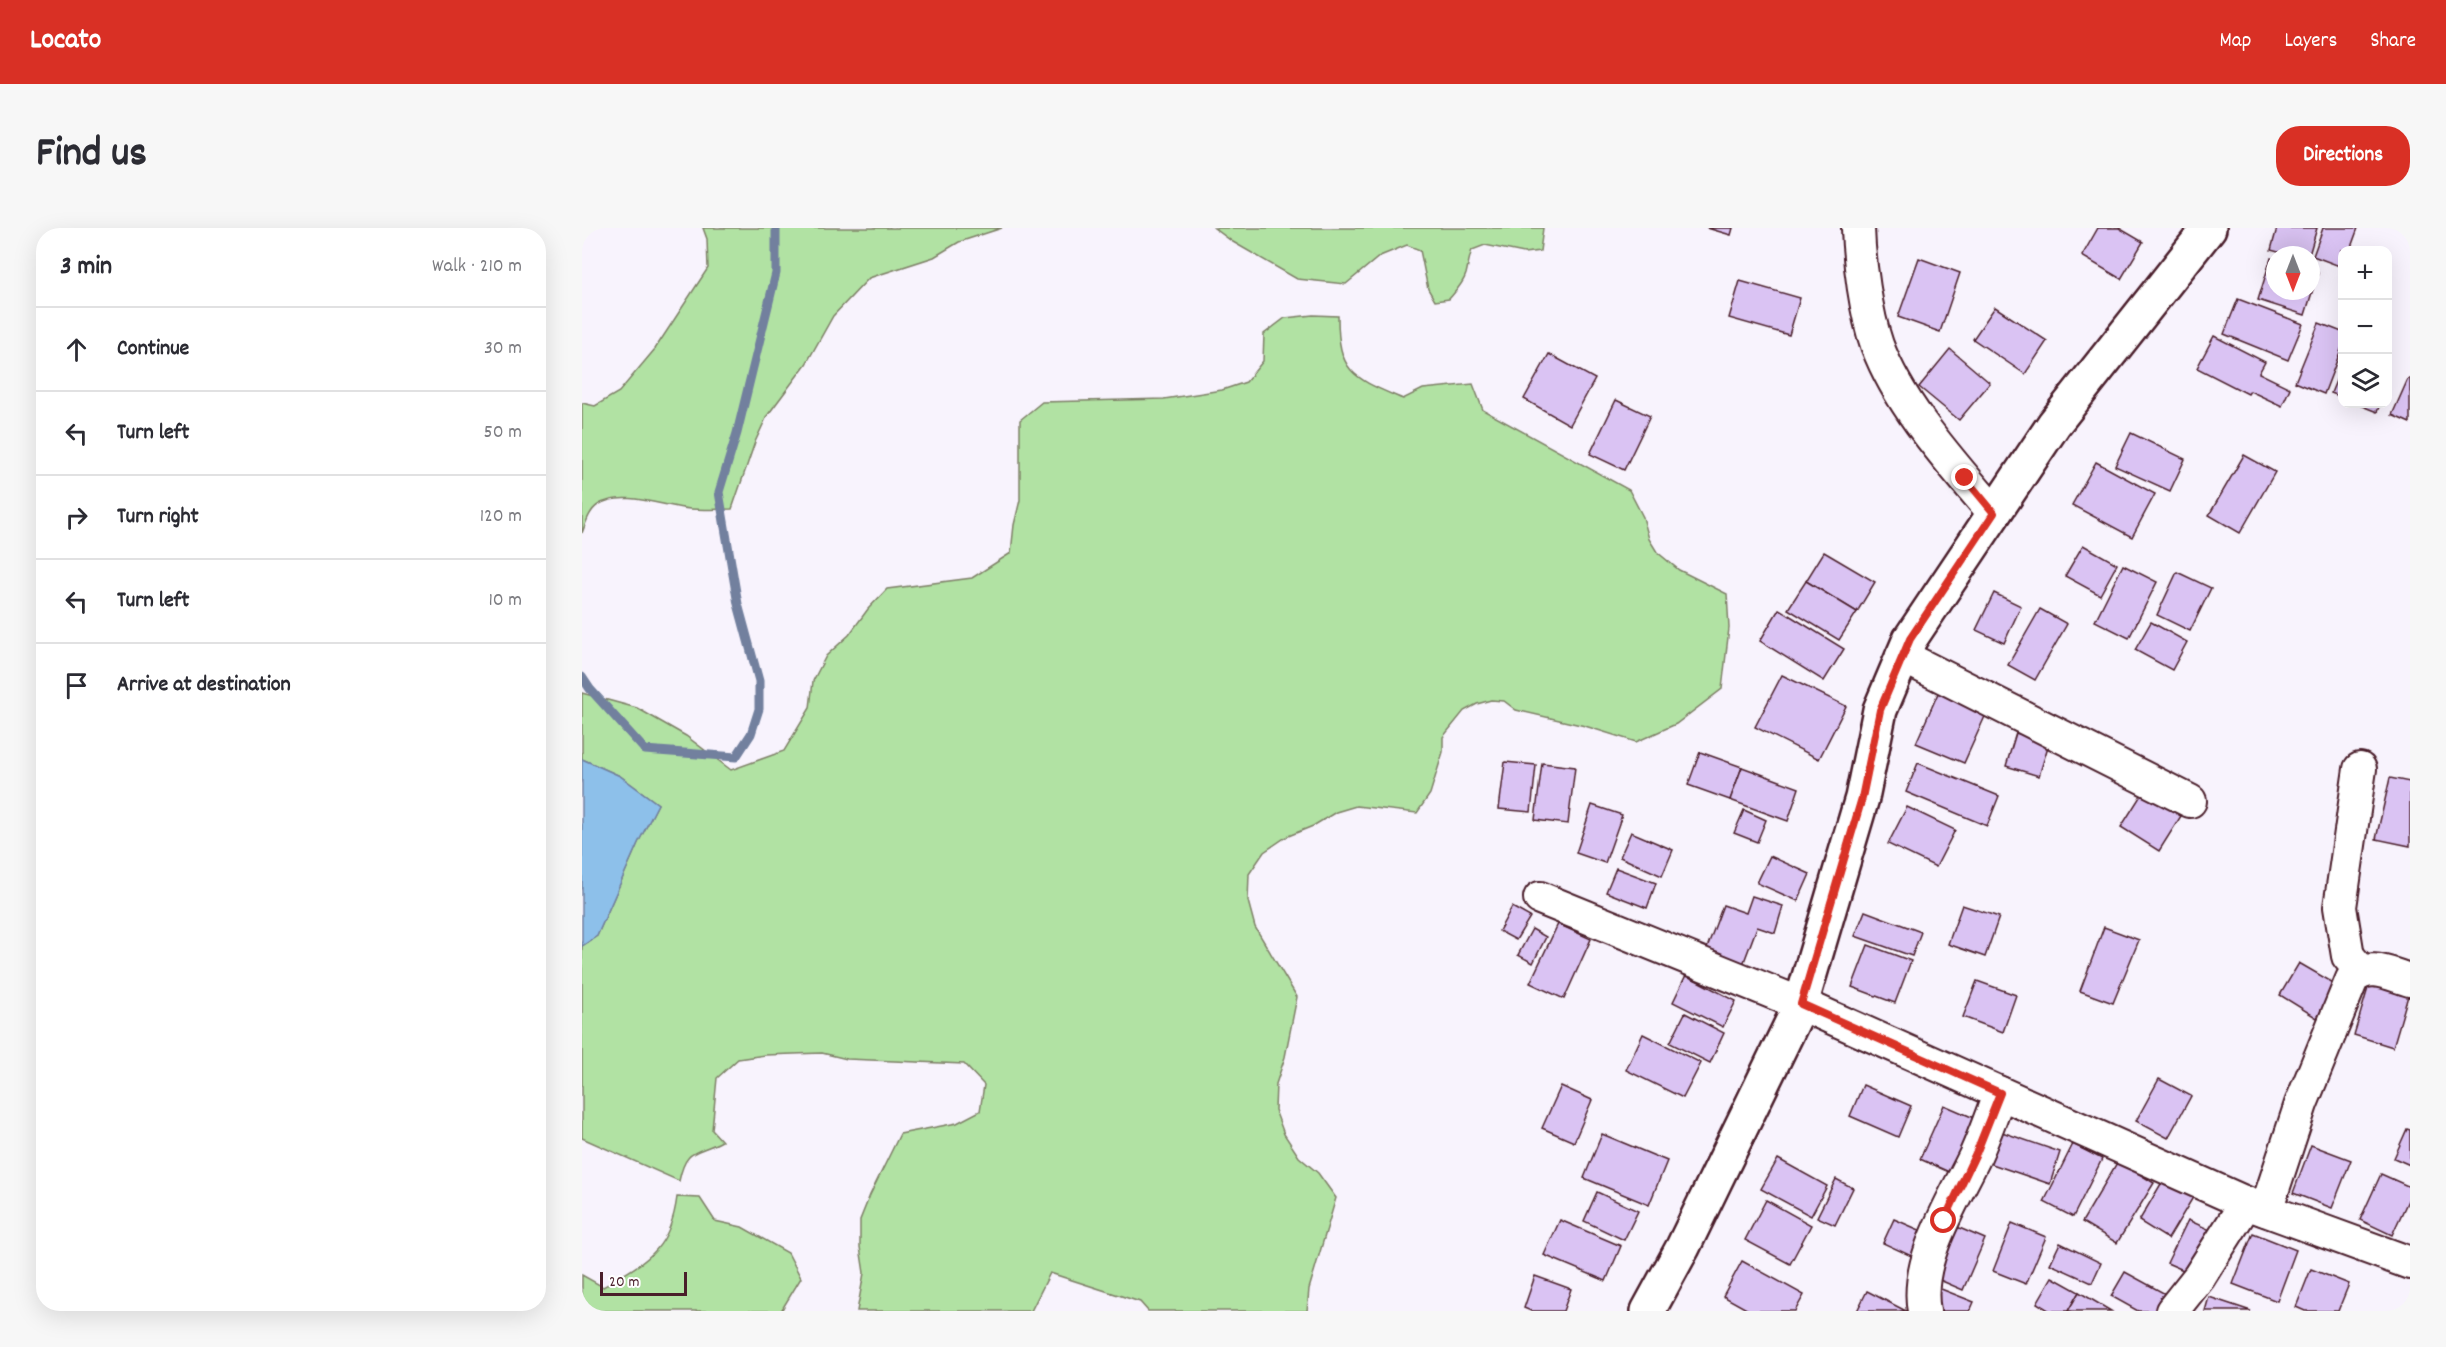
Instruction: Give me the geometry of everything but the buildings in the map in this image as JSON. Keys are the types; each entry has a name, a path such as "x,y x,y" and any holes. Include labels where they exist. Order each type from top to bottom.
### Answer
{"main road":[{"path":"1648,1311 1683,1247 1801,1004 1862,798 1880,710 1910,639 2054,424 2209,228"}],"street":[{"path":"1858,228 1868,314 1877,346 1912,410 1938,446 1994,513"},
{"path":"1902,656 2190,801"},
{"path":"2360,769 2340,907 2343,938 2348,956 2360,970"},
{"path":"1540,898 1801,1004 2256,1206 2410,1263"},
{"path":"2172,1311 2256,1206 2352,979 2360,970 2368,969 2410,980"},
{"path":"1924,1311 1922,1301 1926,1264 1977,1151 2000,1093"}],"green space":[{"path":"703,228 1002,228 959,242 934,257 869,278 833,316 806,364 767,416 755,442 732,509 690,509 644,500 608,500 592,510 582,533 582,403 595,406 619,392 655,349 708,268 707,239"},
{"path":"1214,228 1543,228 1540,251 1524,253 1485,245 1472,250 1466,274 1459,288 1449,299 1435,301 1428,289 1420,250 1407,245 1380,256 1346,284 1297,279 1233,242"},
{"path":"1313,315 1338,316 1341,350 1352,371 1361,379 1403,399 1423,389 1473,384 1483,410 1629,490 1643,517 1649,539 1657,552 1679,570 1727,594 1729,628 1722,689 1676,724 1636,742 1585,726 1516,710 1504,701 1491,700 1477,704 1464,711 1443,737 1443,752 1430,794 1417,813 1356,806 1336,812 1313,826 1286,837 1264,852 1249,874 1248,901 1255,927 1297,997 1285,1057 1276,1084 1275,1110 1284,1134 1299,1157 1318,1173 1336,1198 1309,1289 1307,1311 1148,1311 1140,1302 1050,1273 1031,1311 857,1311 864,1273 860,1247 860,1220 870,1195 900,1134 957,1123 980,1111 984,1085 964,1064 847,1059 822,1053 765,1055 738,1059 717,1078 712,1130 722,1141 693,1153 685,1162 679,1181 582,1138 582,946 597,936 658,804 620,776 582,759 582,693 637,708 686,736 731,770 784,751 810,708 813,681 826,656 849,635 868,609 887,589 972,578 1011,553 1020,500 1020,420 1042,402 1164,399 1222,390 1246,382 1263,361 1264,334 1285,318"},
{"path":"677,1197 700,1198 715,1221 742,1227 788,1253 801,1278 781,1311 582,1311 582,1275 603,1287 632,1270 654,1252 669,1230"}],"water":[{"path":"582,759 620,776 658,804 597,936 582,946"}],"waterway":[{"path":"582,677 645,750 736,757 751,734 759,709 759,681 738,604 719,492 737,433 776,273 776,228"}],"route":[{"path":"1944,1221 1977,1151 2000,1093 1801,1004 1862,798 1880,710 1910,639 1994,513 1965,478"}]}
